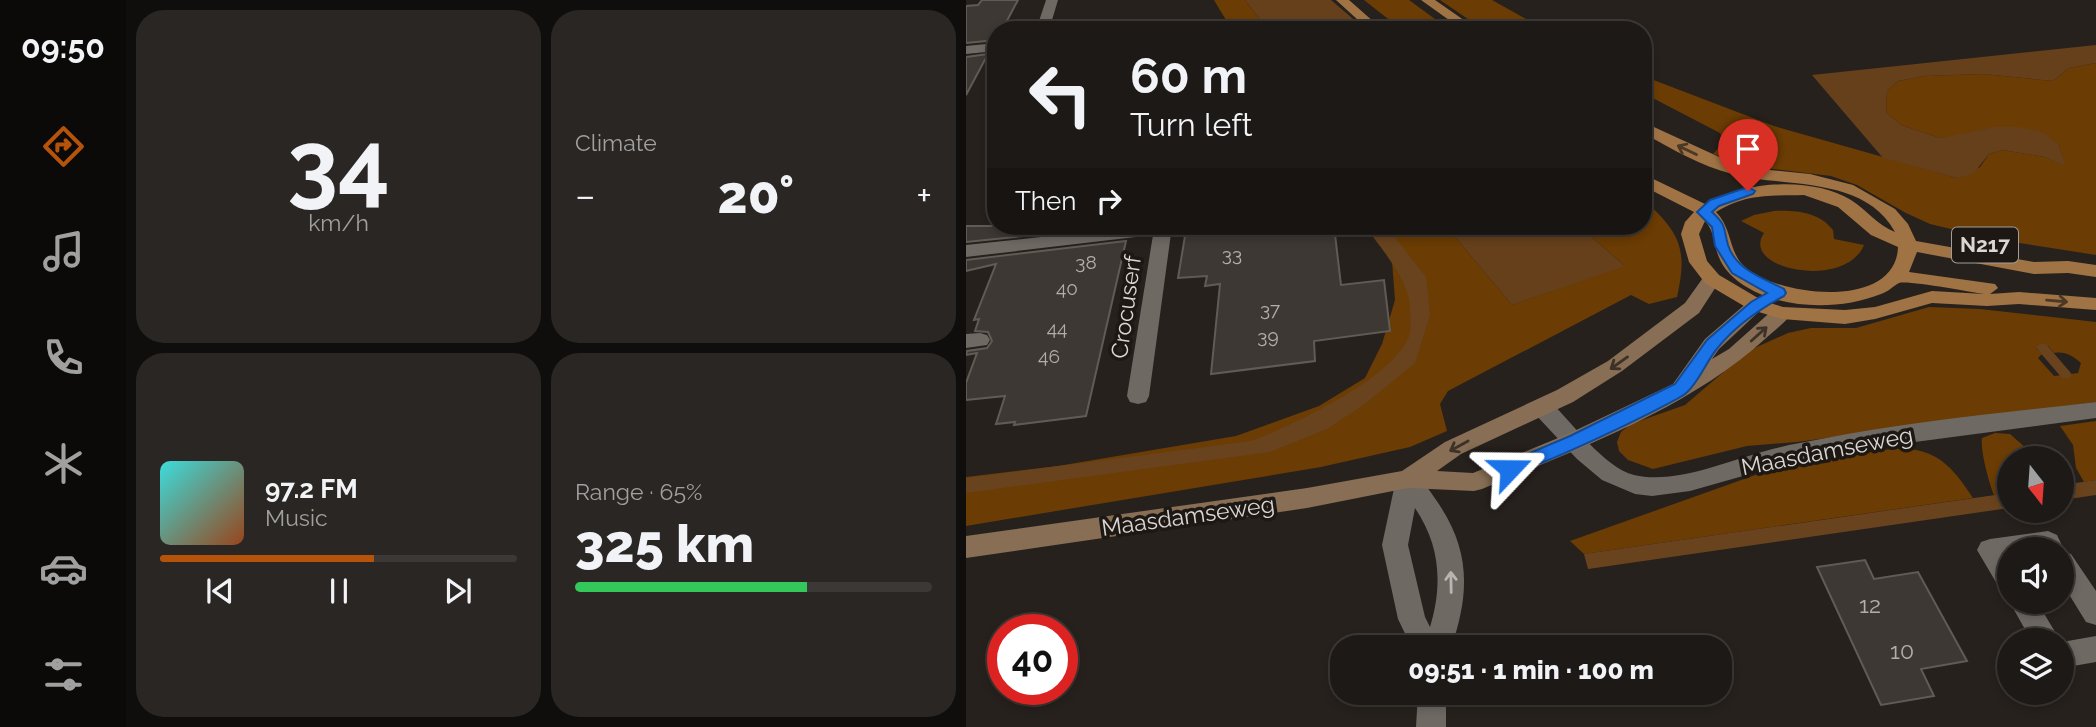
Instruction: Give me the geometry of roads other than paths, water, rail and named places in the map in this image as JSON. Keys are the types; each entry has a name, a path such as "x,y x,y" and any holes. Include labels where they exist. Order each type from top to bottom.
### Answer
{"main road":[{"path":"1342,0 1366,21"},
{"path":"1427,0 1458,21"},
{"path":"1652,132 1696,154 1734,169 1754,174 1819,180 1852,190 1878,205 1906,236 1903,268 1896,276"},
{"path":"1652,185 1699,217"},
{"name":"N217","path":"2019,298 1982,286 1896,276 1884,287 1844,298 1756,305 1712,279 1693,252 1690,234 1699,217 1715,203 1748,191 1805,190 1844,203 1877,231 2034,268 2068,267 2096,271"},
{"name":"N217","path":"1652,196 1719,225 1722,246 1737,270 1780,303 1845,317 1875,313 1932,297 1987,300 2019,298 2096,304"}],"street":[{"path":"1045,21 1052,0"},
{"path":"966,50 987,48"},
{"path":"966,251 1103,235"},
{"name":"Crocuserf","path":"1138,396 1162,235"},
{"name":"Maasdamseweg","path":"1409,479 1460,445 1543,408 1615,366 1674,323 1702,296 1712,279"},
{"name":"Maasdamseweg","path":"966,547 1293,501 1409,479 1474,482 1576,440 1681,388 1736,354 1780,303"},
{"name":"Maasdamseweg","path":"1681,388 1712,344 1756,305"},
{"name":"Maasdamseweg","path":"1543,408 1611,475 1634,485 1662,488 1786,454 1864,440 2096,410"},
{"path":"1409,479 1395,545 1412,619 1420,635"},
{"path":"1409,479 1442,531 1448,555 1452,579 1450,614 1442,635"},
{"path":"1997,549 1990,550 1997,561"},
{"path":"2074,580 2096,613"},
{"path":"2074,653 2096,649"},
{"path":"1431,727 1432,705"}],"waterway":[{"path":"2042,347 2066,375"}]}
